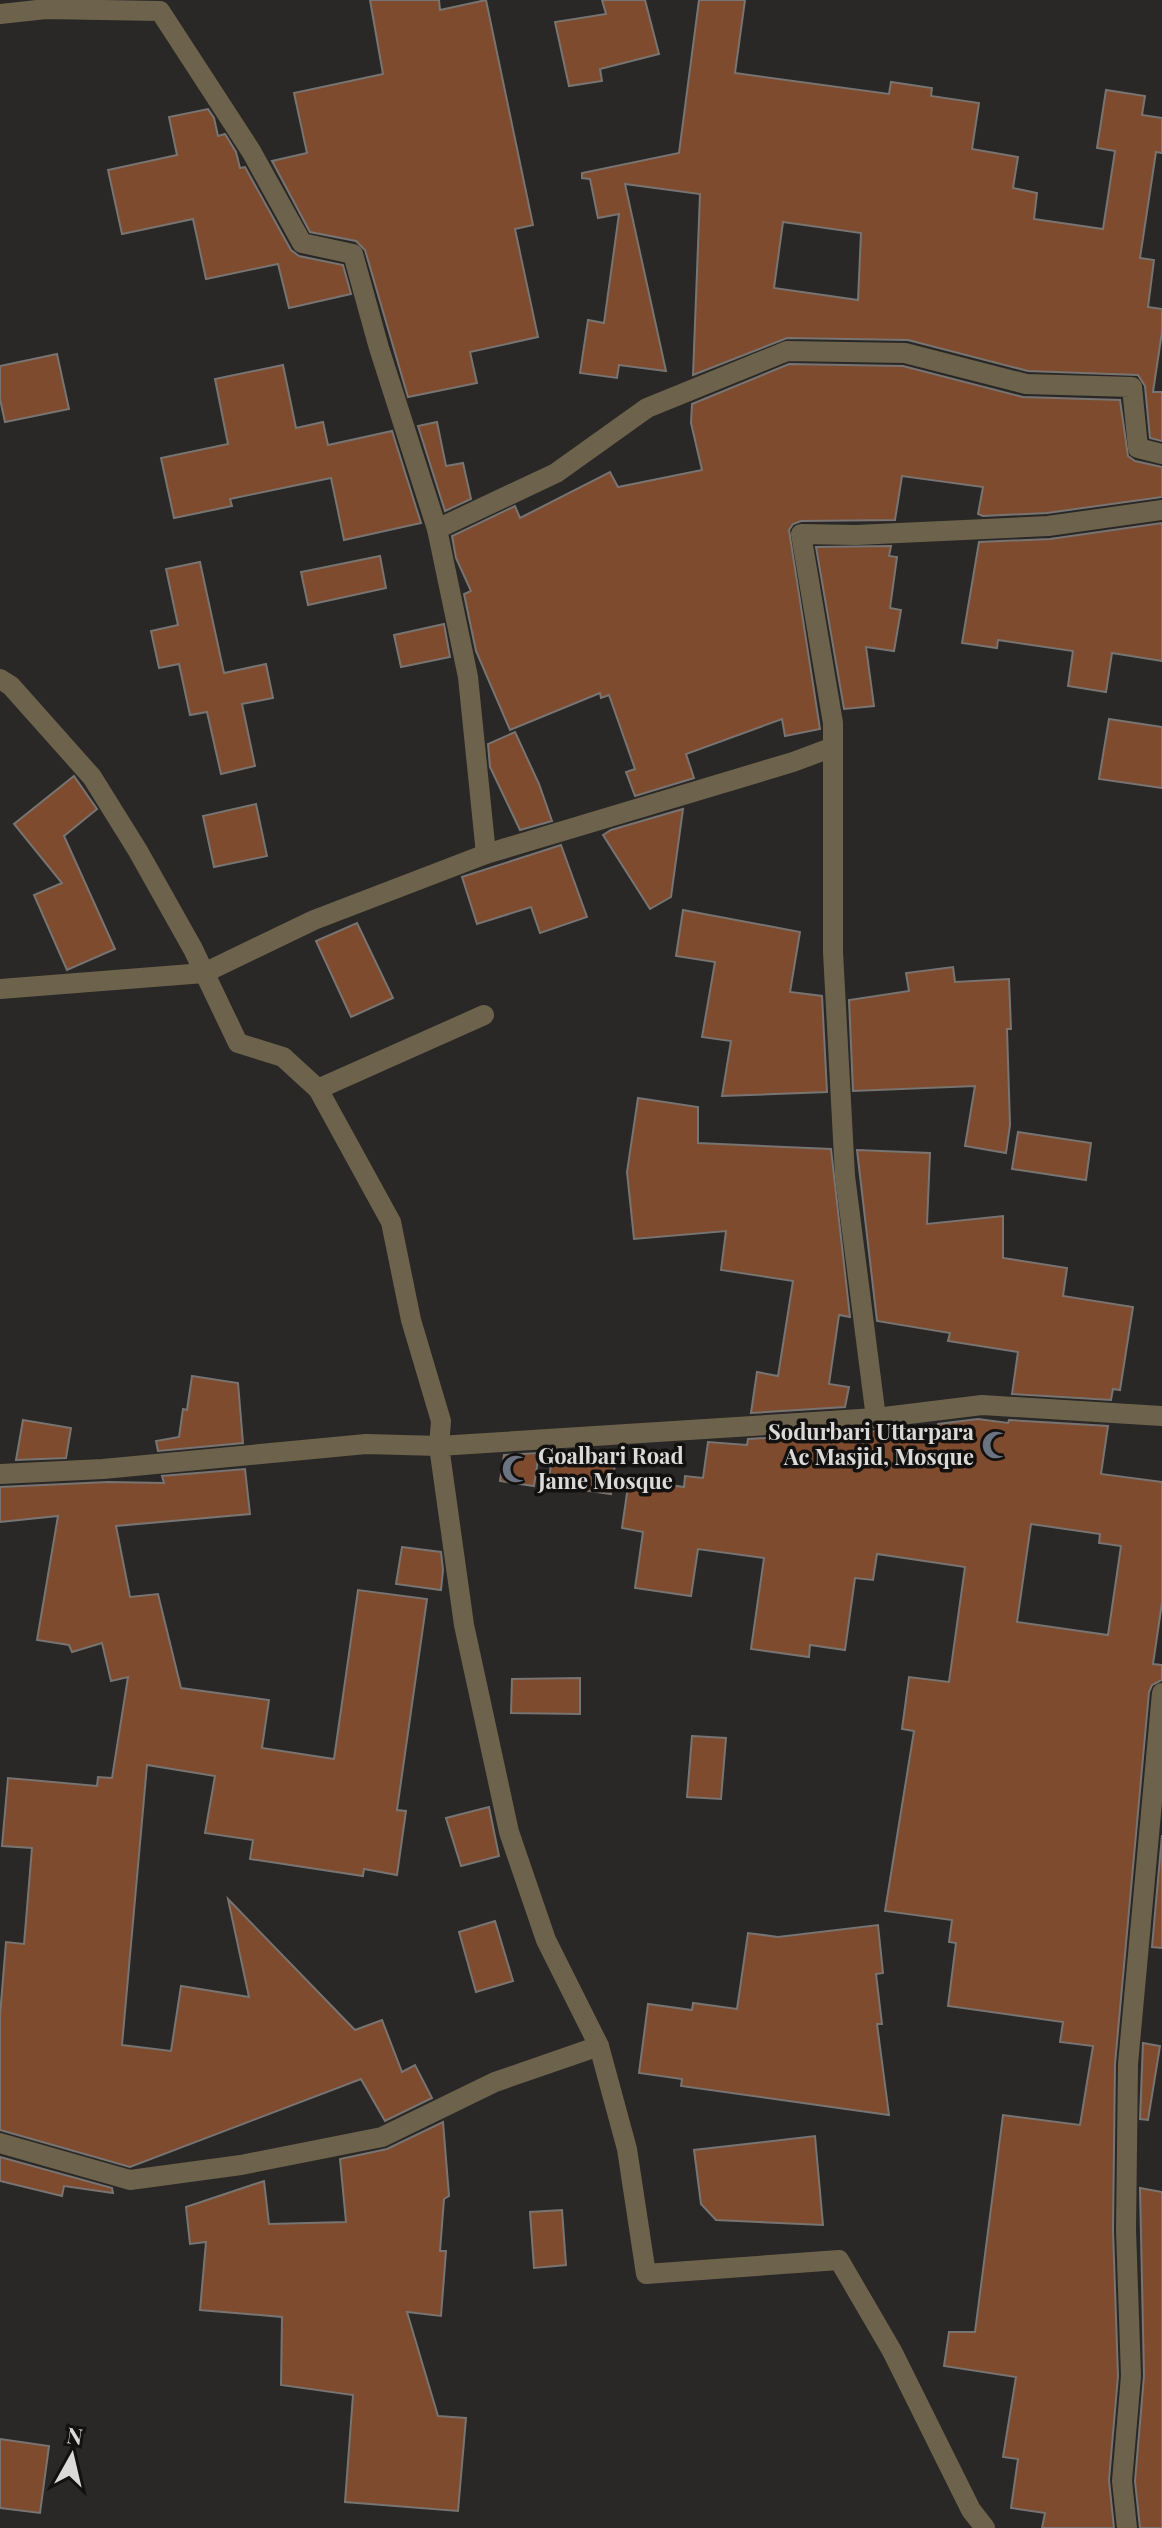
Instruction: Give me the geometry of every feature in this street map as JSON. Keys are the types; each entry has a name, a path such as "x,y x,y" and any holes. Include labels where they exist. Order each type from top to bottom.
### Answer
{"street":[{"path":"0,14 46,9 160,11 251,151 302,243 353,254 379,348 437,529 468,677 486,854"},
{"path":"437,529 556,473 647,408 787,351 905,353 1026,384 1132,387 1138,448 1162,454"},
{"path":"876,1418 845,1176 833,952 833,723 801,534 856,535 1048,526 1162,510"},
{"path":"0,679 11,686 92,777 138,851 238,1043 283,1057 318,1089 391,1222 411,1320 441,1421 439,1446 464,1625 509,1832 546,1940 599,2046 627,2149 646,2274 839,2260 892,2351 971,2510 985,2528"},
{"path":"0,989 204,973 314,920 486,854 793,762 833,747"},
{"path":"318,1089 484,1015"},
{"path":"0,1474 103,1469 366,1444 439,1446 876,1418 982,1405 1162,1416"},
{"path":"1127,2528 1122,2481 1131,2376 1126,2230 1128,2064 1162,1693"},
{"path":"0,2143 130,2180 241,2165 382,2137 495,2082 599,2046"}],"building":[{"path":"370,0 439,0 440,10 486,0 533,225 515,229 538,337 470,352 477,383 408,397 365,250 356,241 310,232 272,161 307,153 294,93 383,74"},
{"path":"602,0 645,0 659,54 600,69 602,81 569,86 555,22 606,14"},
{"path":"699,0 745,0 735,73 889,94 891,82 932,88 931,96 979,103 972,149 1018,157 1013,188 1037,193 1034,219 1103,229 1115,151 1097,148 1106,90 1145,96 1142,115 1162,118 1162,153 1156,152 1140,258 1154,260 1148,307 1162,309 1162,332 1153,392 1162,392 1162,441 1150,438 1145,386 1138,375 1028,371 908,340 787,338 693,375 700,194 625,184 666,371 619,365 617,378 580,373 588,320 604,323 619,214 598,218 590,179 582,178 582,173 679,153","holes":["783,222 861,233 858,300 774,288"]},
{"path":"208,109 214,118 218,136 225,134 236,152 240,168 245,167 291,250 299,256 343,265 351,294 289,308 278,264 206,279 193,219 122,234 108,170 177,155 169,117"},
{"path":"57,354 69,409 5,422 0,399 0,366"},
{"path":"789,364 903,366 1023,397 1120,400 1128,456 1135,461 1162,467 1162,497 1047,513 983,516 978,514 983,487 902,476 895,520 801,521 789,530 820,729 785,736 782,719 686,754 694,778 635,796 626,772 635,769 609,695 601,698 600,693 510,730 476,651 464,594 471,591 456,558 452,536 515,506 520,518 610,472 618,487 702,470 691,423 692,404"},
{"path":"283,365 296,428 323,422 328,445 392,431 421,523 344,540 331,478 230,499 232,506 174,518 161,458 228,444 215,379"},
{"path":"437,422 446,466 463,463 471,499 445,511 418,426"},
{"path":"1162,523 1162,661 1112,653 1106,692 1068,686 1073,651 998,640 997,648 962,643 979,542 1050,539"},
{"path":"891,546 889,556 897,557 890,608 901,610 894,651 866,647 874,706 844,709 816,547"},
{"path":"380,556 386,588 308,605 301,572"},
{"path":"200,562 224,673 266,664 273,698 242,704 255,766 221,774 207,712 190,715 179,664 159,668 151,631 178,625 166,569"},
{"path":"444,624 450,657 401,667 394,635"},
{"path":"1109,719 1162,727 1162,788 1099,779"},
{"path":"515,732 552,821 520,830 490,767 488,744"},
{"path":"74,776 97,809 64,836 115,949 67,970 34,895 62,883 14,824"},
{"path":"256,804 267,856 214,867 203,816"},
{"path":"683,809 671,897 650,909 603,835"},
{"path":"561,845 587,917 540,933 531,907 477,924 462,877"},
{"path":"683,910 800,932 790,992 822,996 827,1092 722,1096 731,1041 702,1037 715,962 676,956"},
{"path":"357,923 393,998 351,1017 316,941"},
{"path":"953,967 955,982 1009,979 1010,1125 1006,1153 965,1146 975,1086 853,1091 849,1000 909,991 906,973"},
{"path":"638,1098 698,1107 698,1143 831,1149 850,1317 839,1315 829,1384 849,1387 845,1407 751,1413 757,1372 778,1376 793,1281 721,1270 726,1231 634,1239 627,1172"},
{"path":"1018,1132 1091,1143 1086,1180 1012,1169"},
{"path":"857,1150 930,1153 927,1224 1003,1216 1003,1258 1067,1268 1063,1296 1133,1307 1120,1390 1113,1389 1111,1400 1012,1394 1018,1352 948,1341 950,1333 877,1321"},
{"path":"192,1376 238,1383 243,1443 158,1451 156,1441 179,1437"},
{"path":"978,1419 1108,1426 1101,1474 1162,1482 1162,1603 1153,1664 1162,1665 1162,1680 1152,1685 1149,1692 1115,2064 1113,2230 1118,2376 1109,2480 1114,2528 1042,2528 1045,2513 1011,2508 1018,2459 1003,2457 1016,2377 944,2366 949,2332 975,2332 1003,2115 1080,2125 1093,2046 1060,2042 1063,2022 948,2006 956,1943 949,1942 952,1920 885,1911 914,1731 902,1729 909,1677 949,1682 965,1567 877,1554 873,1580 855,1578 845,1650 810,1645 809,1657 751,1649 764,1558 698,1549 691,1596 635,1588 643,1532 622,1528 629,1479 684,1487 685,1476 703,1478 708,1442 747,1445 748,1439 879,1431 935,1439 938,1424","holes":["1031,1524 1100,1534 1099,1543 1121,1546 1108,1635 1017,1622"]},
{"path":"23,1420 71,1428 66,1458 16,1460"},
{"path":"582,1450 616,1455 611,1494 548,1485 553,1452"},
{"path":"539,1453 534,1486 500,1481 504,1455"},
{"path":"245,1469 250,1514 116,1526 130,1597 158,1594 181,1688 269,1700 262,1748 334,1759 358,1590 427,1599 397,1810 406,1811 397,1875 364,1869 363,1876 250,1859 253,1840 205,1833 215,1776 147,1765 122,2045 171,2051 181,1986 249,1997 228,1899 355,2030 382,2020 402,2072 415,2065 432,2098 385,2121 361,2079 130,2167 0,2130 0,2015 6,1942 24,1944 32,1848 2,1846 8,1778 97,1786 98,1777 112,1778 128,1677 111,1681 102,1643 72,1652 69,1645 37,1640 58,1516 0,1522 0,1487 164,1483 162,1476"},
{"path":"402,1547 441,1552 441,1590 396,1584"},
{"path":"580,1678 580,1714 511,1713 512,1679"},
{"path":"692,1736 726,1738 721,1799 687,1797"},
{"path":"489,1807 499,1856 461,1866 446,1818"},
{"path":"1162,1835 1162,1948 1152,1947"},
{"path":"495,1921 513,1981 476,1992 459,1932"},
{"path":"878,1925 883,1973 876,1974 882,2024 877,2024 889,2115 681,2086 682,2079 639,2073 648,2004 692,2010 693,2003 737,2009 748,1933 778,1937"},
{"path":"1143,2043 1160,2046 1148,2120 1140,2119"},
{"path":"443,2122 449,2196 444,2199 440,2251 446,2251 441,2316 407,2312 438,2416 466,2418 458,2511 345,2502 353,2395 281,2385 282,2317 200,2310 206,2242 190,2244 186,2207 264,2181 269,2224 346,2222 340,2159 387,2149"},
{"path":"815,2136 823,2225 716,2220 701,2204 694,2150"},
{"path":"0,2157 112,2188 113,2193 64,2186 62,2196 0,2181"},
{"path":"1140,2188 1162,2192 1162,2528 1140,2528 1135,2481 1144,2376"},
{"path":"562,2210 566,2265 534,2268 530,2212"},
{"path":"0,2439 49,2446 40,2513 0,2508"}],"place":[{"name":"Sodurbari Uttarpara Ac Masjid, Mosque","path":"996,1445"},
{"name":"Goalbari Road Jame Mosque","path":"516,1469"}]}
